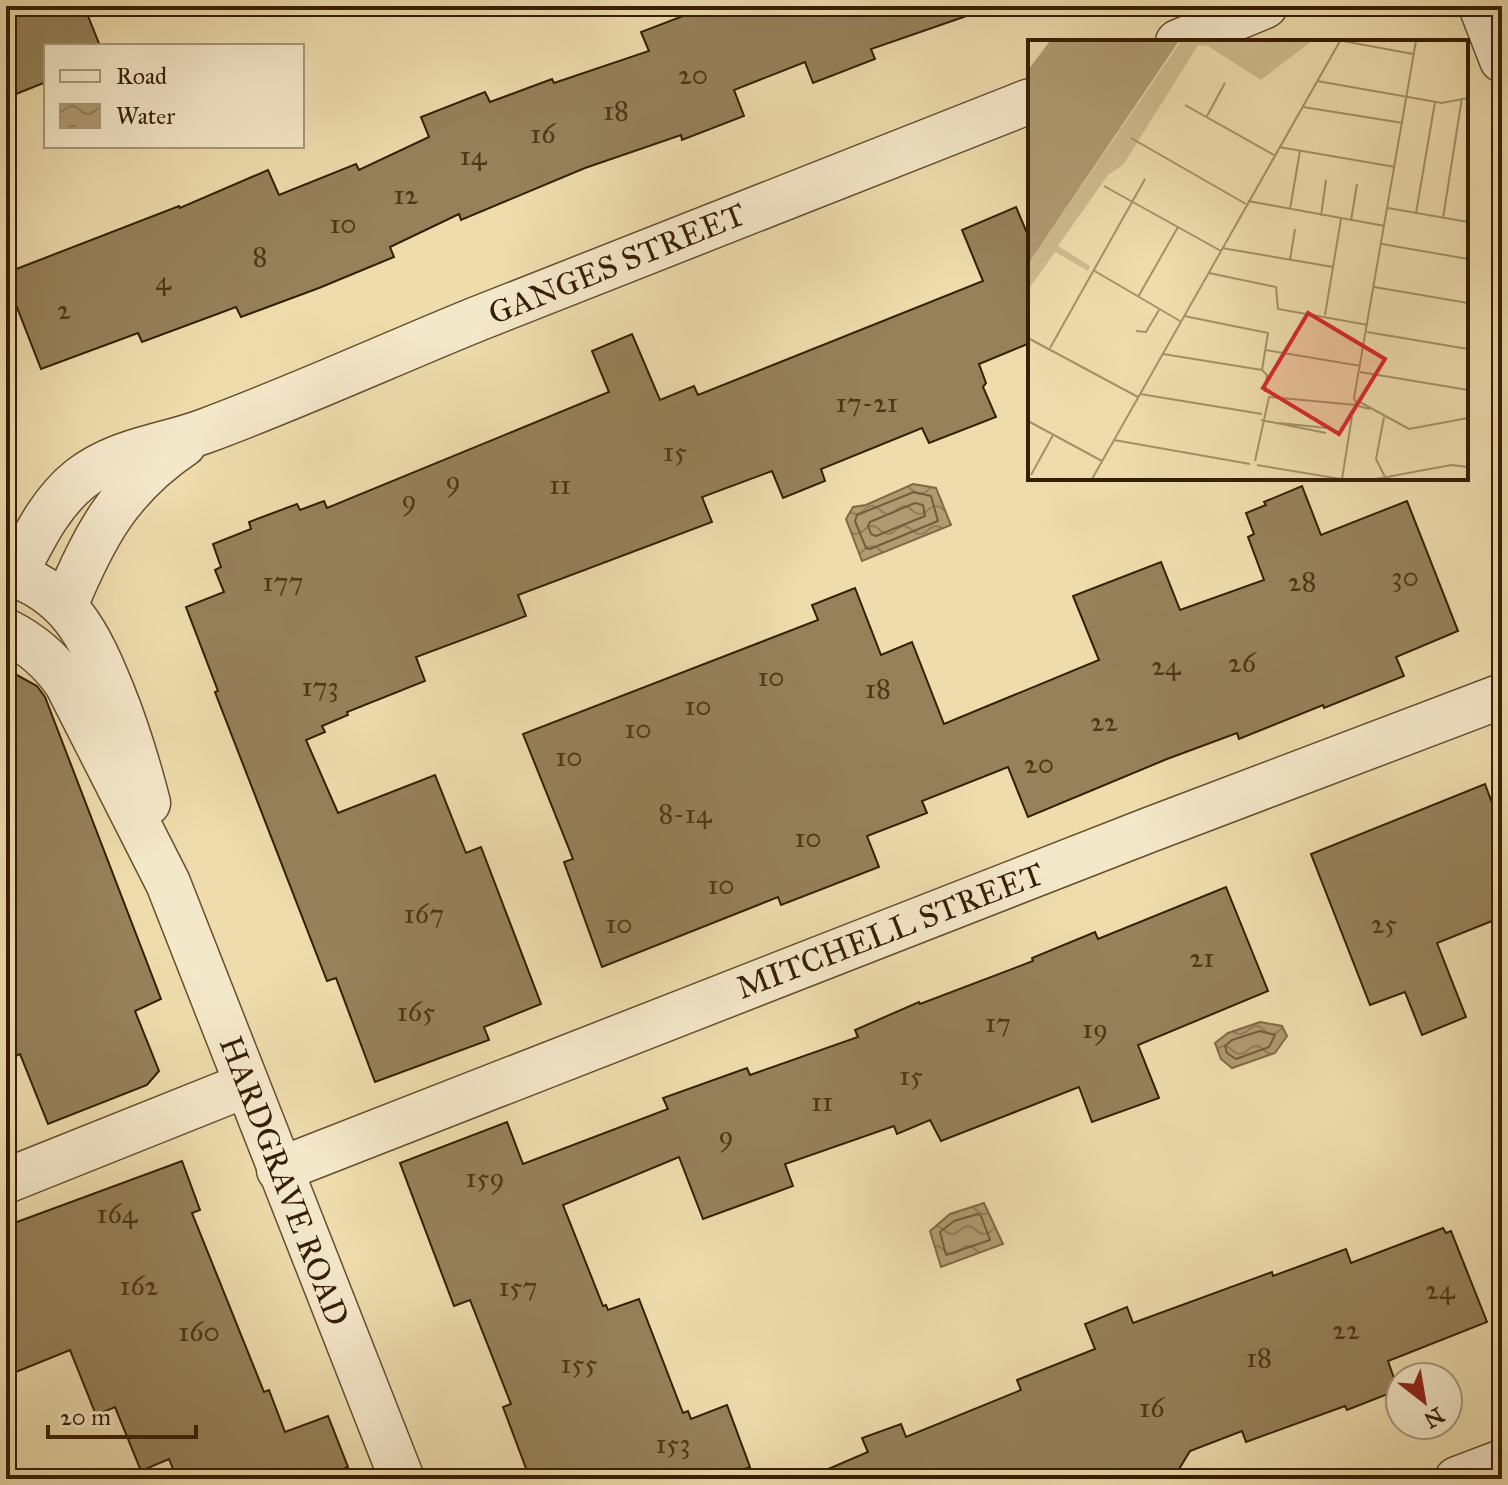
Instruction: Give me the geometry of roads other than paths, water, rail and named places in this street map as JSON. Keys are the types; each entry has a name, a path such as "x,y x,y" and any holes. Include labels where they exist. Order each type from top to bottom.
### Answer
{"street":[{"path":"1183,40 1265,6"},
{"path":"1481,6 1502,60"},
{"name":"GANGES STREET","path":"14,636 51,510 64,493 90,472 139,449 206,431 477,319 1028,102"},
{"name":"GANGES STREET","path":"31,584 93,542 117,506 162,460 206,431"},
{"name":"HARDGRAVE ROAD","path":"31,584 92,642 126,724 168,883"},
{"name":"HARDGRAVE ROAD","path":"14,636 46,657 67,684 168,883 402,1479"},
{"name":"MITCHELL STREET","path":"279,1170 1105,847 1502,696"},
{"path":"6,1181 246,1085"},
{"path":"1457,1479 1502,1462"}],"water":[{"path":"913,484 936,488 951,525 862,561 846,519 853,507 866,505"},
{"path":"1260,1022 1282,1026 1287,1036 1275,1053 1232,1068 1221,1059 1215,1043 1228,1033"},
{"path":"984,1203 1003,1244 941,1267 930,1231 950,1214"}]}
